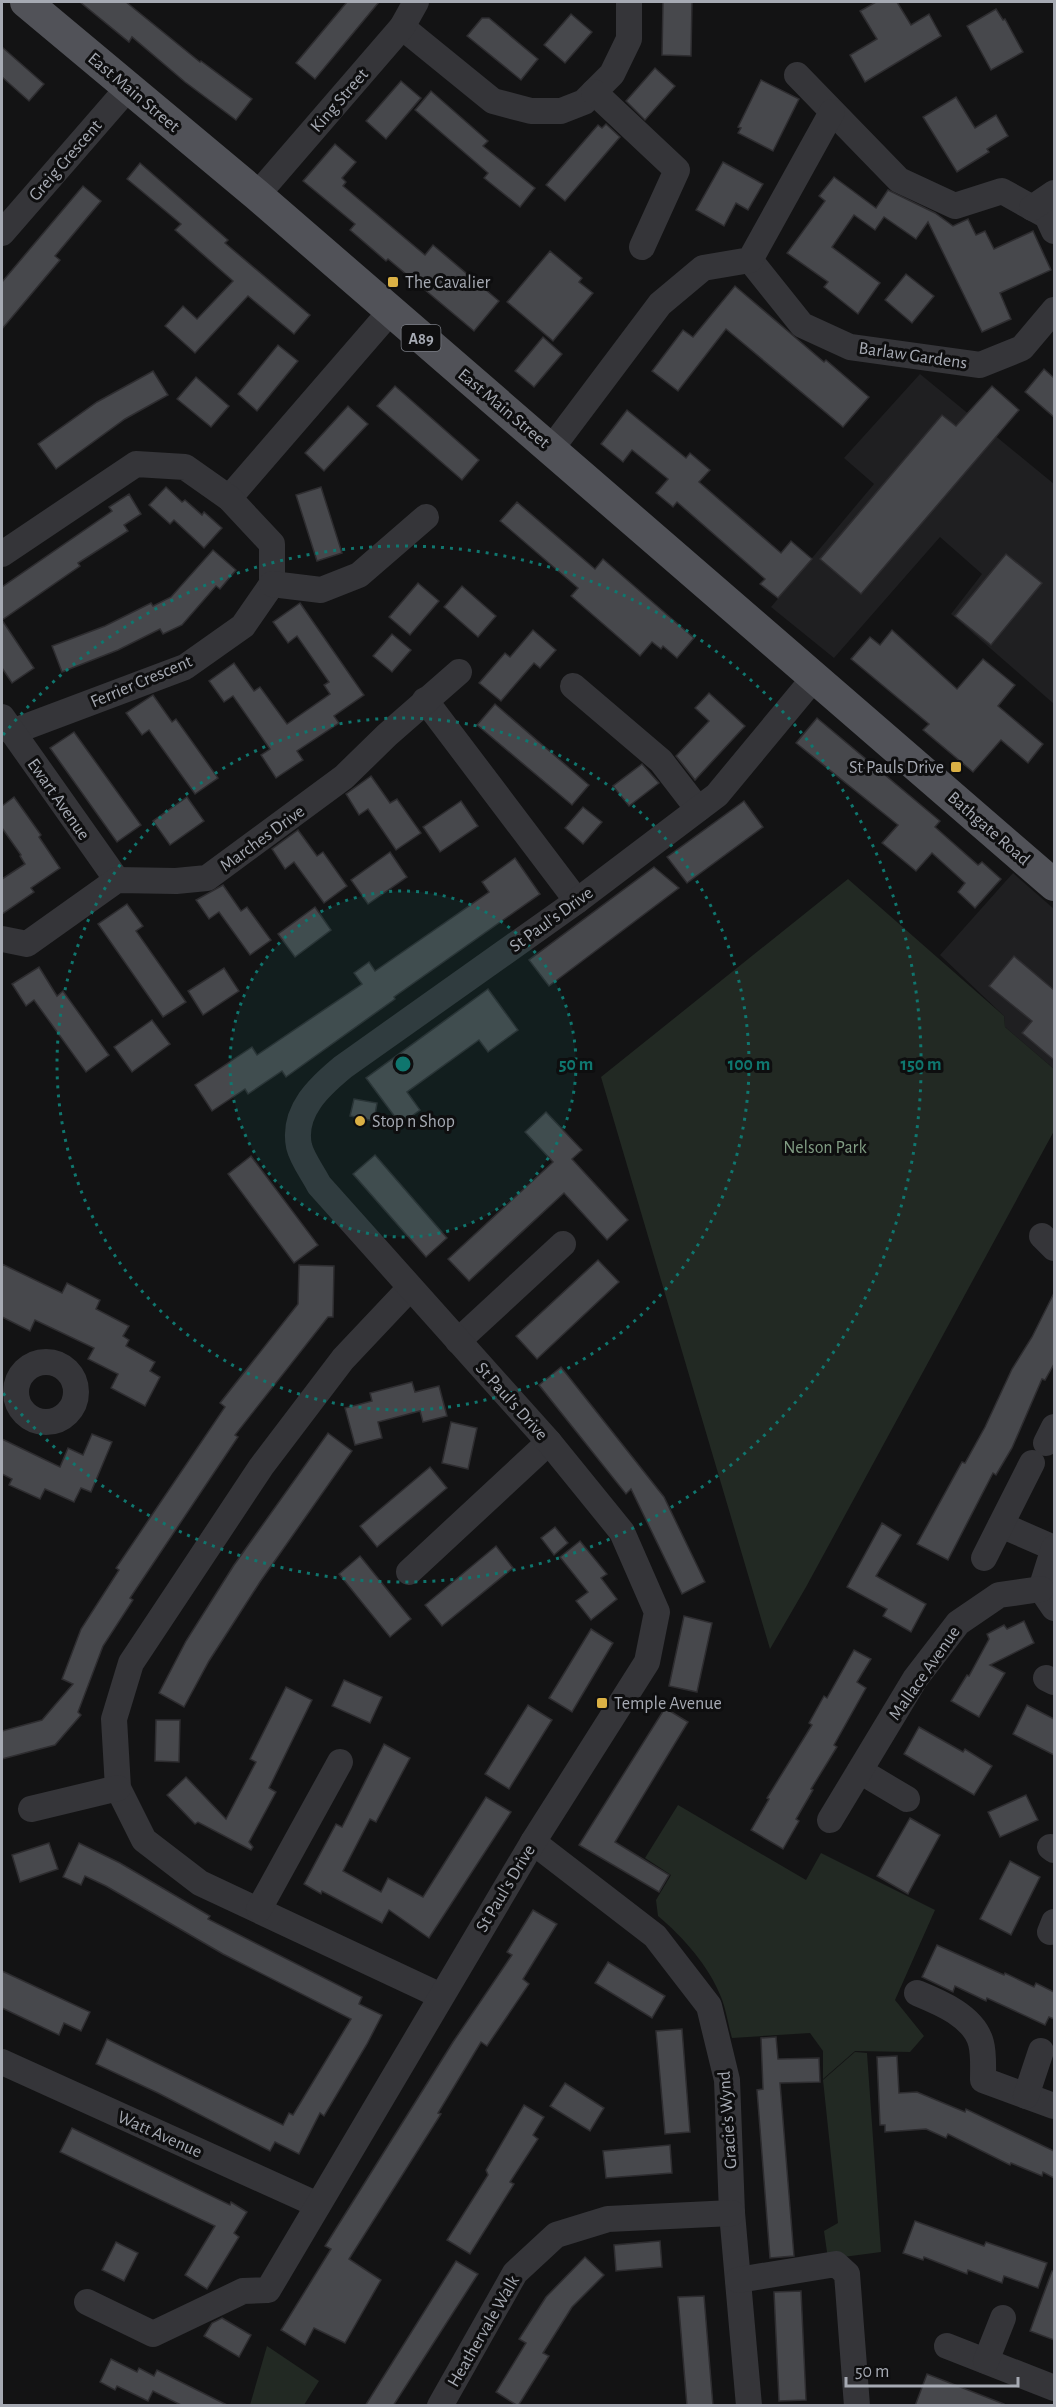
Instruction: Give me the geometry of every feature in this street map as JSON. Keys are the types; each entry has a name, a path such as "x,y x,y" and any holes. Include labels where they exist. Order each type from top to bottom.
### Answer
{"main road":[{"name":"East Main Street","path":"26,2 257,195 814,678"},
{"name":"Bathgate Road","path":"814,678 1054,885"}],"street":[{"name":"King Street","path":"257,195 402,27 416,2"},
{"path":"402,27 493,101 531,111 561,111 584,102 612,74 628,39 629,2"},
{"path":"797,75 899,180 955,206 1002,191 1047,216 1054,231"},
{"name":"Greig Crescent","path":"2,233 128,88"},
{"path":"594,92 677,170 642,247"},
{"path":"551,448 660,304 703,268 750,260 832,112"},
{"path":"1032,208 1054,193"},
{"name":"Barlaw Gardens","path":"750,260 802,325 850,347 980,365 1022,348 1054,310"},
{"path":"230,498 390,312"},
{"path":"2,554 136,464 185,467 230,498 272,544 272,584 321,590 359,575 426,517"},
{"name":"Ferrier Crescent","path":"7,725 185,667 243,626 272,584"},
{"name":"Marches Drive","path":"117,880 176,881 207,878 344,777 425,700 459,672"},
{"name":"St Paul's Drive","path":"87,2302 153,2334 243,2291 268,2290 533,1842 647,1662 657,1612 622,1532 549,1442 319,1185 299,1147 299,1128 304,1109 318,1088 343,1067 578,901 717,795 814,678"},
{"path":"573,686 661,761 699,809"},
{"path":"425,700 578,901"},
{"name":"Ewart Avenue","path":"7,725 117,880"},
{"path":"2,939 27,944 117,880"},
{"path":"458,1341 563,1244"},
{"path":"410,1288 343,1359 268,1458 131,1663 114,1719 118,1788 144,1840 200,1883 441,1996"},
{"path":"409,1572 549,1442"},
{"path":"984,1558 1044,1444"},
{"path":"1001,1525 1054,1548"},
{"name":"Mallace Avenue","path":"830,1820 915,1679 958,1623 999,1595 1048,1598 1054,1548"},
{"path":"259,1909 340,1762"},
{"path":"860,1771 907,1799"},
{"path":"31,1809 118,1788"},
{"name":"Gracie's Wynd","path":"533,1842 655,1936 709,2006 727,2080 732,2213 749,2406"},
{"path":"917,1993 946,2005 978,2033 982,2045 983,2080 1054,2106"},
{"path":"1026,2096 1041,2051"},
{"name":"Watt Avenue","path":"2,2062 318,2205"},
{"name":"Heathervale Walk","path":"440,2406 515,2273 556,2235 608,2219 732,2213"},
{"path":"738,2280 836,2264 847,2274 857,2406"},
{"path":"986,2361 1003,2318"},
{"path":"947,2346 1054,2388"}],"shaded area":[{"path":"920,374 1054,484 1054,704 951,614 982,574 940,537 834,658 771,607 874,484 844,458"},
{"path":"1013,873 1054,909 1054,1069 1005,1027 1004,1016 940,955"}],"green space":[{"name":"Nelson Park","path":"848,879 1004,1016 1005,1027 1054,1069 1054,1131 770,1649 601,1077"},
{"path":"678,1805 806,1880 821,1853 935,1910 895,2000 924,2036 910,2052 855,2051 823,2079 823,2051 810,2033 732,2038 723,2002 710,1974 686,1943 658,1916 656,1900 671,1875 645,1858"},
{"path":"855,2052 867,2053 881,2252 828,2259 824,2231 838,2223 823,2080"},
{"path":"267,2346 319,2381 304,2405 250,2405"}],"building":[{"path":"80,2 126,2 200,62 252,99 236,120 185,82 132,37 129,42"},
{"path":"347,2 379,2 315,79 296,63"},
{"path":"663,2 692,2 691,56 662,55"},
{"path":"876,2 897,2 911,25 929,14 941,36 865,82 850,55 877,39 860,11"},
{"path":"996,9 1003,20 1005,19 1023,52 991,70 967,26"},
{"path":"571,14 592,32 565,63 544,45"},
{"path":"482,18 489,18 538,59 521,80 467,36"},
{"path":"2,47 44,84 29,101 2,77"},
{"path":"655,68 675,86 645,120 626,101"},
{"path":"761,80 799,99 773,151 738,133 741,128 738,127"},
{"path":"401,81 421,98 386,139 366,121"},
{"path":"431,91 488,141 483,146 535,188 520,207 484,178 488,173 415,110"},
{"path":"956,97 975,128 996,115 1008,136 987,149 989,152 957,172 923,117"},
{"path":"606,124 620,137 565,201 546,185 598,125 602,128"},
{"path":"335,144 356,162 342,178 346,182 343,186 425,255 433,245 499,301 474,331 350,230 355,224 303,181"},
{"path":"723,162 763,184 748,210 736,203 724,226 696,210"},
{"path":"140,163 228,240 225,243 310,315 294,334 248,296 195,353 165,326 183,306 197,319 233,281 175,230 181,224 127,179"},
{"path":"834,177 876,208 888,190 935,213 953,226 968,219 976,235 985,231 994,249 1033,231 1051,270 1000,293 1011,319 982,332 928,222 916,239 884,217 875,230 854,215 832,247 880,283 858,314 824,287 828,282 787,253 825,201 819,196"},
{"path":"83,186 101,201 55,256 60,260 2,329 2,282"},
{"path":"550,251 582,278 579,282 593,293 553,341 507,302"},
{"path":"906,274 934,296 912,323 885,300"},
{"path":"735,286 869,397 843,427 726,329 678,391 652,371 683,330 693,337"},
{"path":"543,337 562,354 534,387 515,371"},
{"path":"278,345 298,361 257,411 238,394"},
{"path":"1044,369 1054,378 1054,417 1025,392"},
{"path":"153,371 168,395 125,419 56,469 38,444 97,402"},
{"path":"196,377 229,406 211,427 177,399"},
{"path":"395,386 479,460 462,480 377,406"},
{"path":"992,386 1019,410 861,594 820,559 942,415 956,426"},
{"path":"348,406 368,424 324,471 305,453"},
{"path":"627,410 686,458 690,453 710,470 699,482 781,553 791,541 812,559 778,598 760,584 765,579 677,502 673,507 656,493 668,479 632,450 623,462 601,444"},
{"path":"166,487 182,502 185,500 202,515 204,512 222,528 204,548 174,520 170,524 149,505"},
{"path":"321,487 342,553 317,561 296,495"},
{"path":"129,494 141,514 124,525 128,531 78,563 80,566 2,620 2,587 112,511 109,507"},
{"path":"517,502 595,569 603,559 694,638 677,658 663,646 661,649 652,642 640,656 571,596 578,588 500,521"},
{"path":"213,550 236,570 220,589 216,586 182,625 163,634 160,629 118,650 62,672 52,646 105,626 151,603 153,606 171,597"},
{"path":"1006,554 1042,583 991,645 955,616"},
{"path":"418,583 439,601 410,635 389,617"},
{"path":"462,586 496,616 478,637 444,607"},
{"path":"300,603 364,695 334,716 339,723 297,751 303,760 276,778 261,755 270,749 233,696 224,702 209,681 234,663 254,691 260,687 287,724 330,694 324,685 329,682 297,636 288,643 273,622"},
{"path":"2,620 34,668 12,683 2,668"},
{"path":"533,630 556,650 540,668 534,663 501,701 479,683 505,653 510,657"},
{"path":"892,630 957,689 983,659 1015,685 998,706 1043,744 1028,763 1001,740 973,772 923,730 929,724 851,659 870,637 880,645"},
{"path":"392,634 411,650 392,672 373,656"},
{"path":"709,693 745,726 695,780 676,756 709,721 695,708"},
{"path":"153,695 172,722 176,719 218,778 195,794 149,730 142,735 126,713"},
{"path":"495,704 589,785 572,805 477,725"},
{"path":"817,718 940,821 935,827 978,865 982,862 1001,879 975,908 958,892 965,883 932,853 916,871 882,843 898,825 796,743"},
{"path":"74,732 141,825 117,842 50,748"},
{"path":"642,764 659,783 629,806 613,786"},
{"path":"371,776 390,803 397,799 421,833 396,850 368,809 359,815 346,794"},
{"path":"14,797 41,835 39,837 60,868 31,888 34,892 2,914 2,879 25,864 2,828 2,806"},
{"path":"187,797 204,821 170,845 153,821"},
{"path":"461,801 478,826 440,852 423,827"},
{"path":"744,801 763,827 687,883 667,857"},
{"path":"583,807 602,822 583,844 565,828"},
{"path":"298,830 317,856 323,852 347,886 324,903 294,862 285,869 272,849"},
{"path":"390,852 407,877 368,904 351,880"},
{"path":"515,858 540,894 286,1077 282,1071 248,1094 245,1089 212,1111 195,1085 252,1047 257,1055 362,984 354,973 369,962 375,971 489,892 482,882"},
{"path":"654,867 679,888 549,986 529,960"},
{"path":"223,885 241,911 247,907 271,940 250,955 219,912 209,919 196,900"},
{"path":"127,904 143,926 136,931 186,1002 163,1017 98,924"},
{"path":"315,907 331,930 295,957 278,934"},
{"path":"1014,956 1054,990 1054,1060 1022,1033 1032,1021 989,986"},
{"path":"39,967 57,996 63,991 109,1055 86,1072 34,1000 26,1006 12,984"},
{"path":"224,968 239,991 203,1015 188,991"},
{"path":"488,989 518,1030 488,1052 479,1040 407,1092 420,1110 405,1121 398,1121 366,1078"},
{"path":"152,1020 170,1044 132,1072 114,1047"},
{"path":"354,1099 377,1103 374,1121 350,1116"},
{"path":"546,1112 582,1150 572,1159 628,1220 607,1240 564,1193 469,1281 448,1259 553,1162 525,1132"},
{"path":"375,1155 447,1238 426,1257 353,1174"},
{"path":"251,1156 318,1245 294,1263 228,1174"},
{"path":"598,1260 619,1282 537,1359 516,1336"},
{"path":"2,1264 62,1293 67,1283 100,1300 96,1309 129,1326 123,1336 129,1340 126,1346 155,1362 150,1371 160,1377 145,1406 111,1388 118,1374 88,1359 94,1348 35,1320 30,1331 2,1317"},
{"path":"299,1265 334,1266 333,1317 328,1317 235,1435 238,1437 130,1598 133,1600 103,1646 78,1712 81,1715 55,1745 2,1759 2,1731 42,1720 73,1684 62,1679 81,1629 119,1570 116,1568 225,1407 220,1403 298,1304"},
{"path":"1054,1293 1054,1364 1045,1380 1042,1379 1012,1448 996,1475 993,1473 948,1560 917,1544 962,1462 965,1463 985,1427 1012,1369 1032,1337"},
{"path":"561,1367 664,1497 705,1582 682,1594 631,1489 626,1494 539,1385"},
{"path":"412,1382 415,1392 439,1386 447,1416 423,1422 420,1411 378,1422 382,1438 355,1445 345,1408 372,1401 370,1393"},
{"path":"451,1422 477,1428 468,1469 442,1463"},
{"path":"328,1433 352,1451 260,1582 209,1661 184,1707 159,1693 186,1641 234,1565"},
{"path":"92,1434 112,1442 91,1492 81,1488 74,1502 45,1489 40,1499 9,1485 12,1479 2,1474 2,1439 60,1467 68,1448 83,1455"},
{"path":"430,1467 447,1488 377,1547 360,1526"},
{"path":"882,1523 901,1535 876,1576 926,1604 911,1632 883,1616 887,1609 847,1587"},
{"path":"555,1527 568,1543 554,1555 541,1538"},
{"path":"580,1541 607,1574 601,1578 617,1599 591,1620 576,1601 588,1592 560,1557"},
{"path":"496,1546 513,1568 442,1626 425,1605"},
{"path":"360,1556 411,1619 390,1637 339,1574"},
{"path":"684,1616 712,1623 697,1692 669,1686"},
{"path":"1024,1621 1034,1643 990,1665 1005,1673 979,1717 951,1701 967,1675 969,1676 989,1639 987,1634 1004,1625 1007,1629"},
{"path":"591,1629 613,1643 572,1712 549,1698"},
{"path":"854,1650 871,1659 857,1682 866,1688 834,1745 837,1747 811,1789 813,1790 796,1819 799,1821 783,1849 751,1830 769,1799 767,1798 812,1725 809,1723 824,1696 827,1698"},
{"path":"344,1680 382,1697 370,1723 332,1706"},
{"path":"286,1687 312,1700 269,1788 276,1792 249,1842 253,1847 251,1850 198,1822 195,1824 167,1795 186,1777 226,1819 256,1762 250,1759"},
{"path":"528,1705 552,1720 509,1789 485,1774"},
{"path":"1027,1705 1054,1719 1054,1755 1013,1734"},
{"path":"665,1708 688,1722 615,1842 669,1875 659,1892 579,1845"},
{"path":"156,1720 180,1720 179,1762 155,1761"},
{"path":"919,1727 963,1752 965,1749 992,1766 974,1795 904,1754"},
{"path":"384,1744 410,1758 376,1822 370,1819 343,1871 381,1892 388,1878 423,1897 486,1797 511,1812 429,1938 389,1910 382,1923 304,1884 336,1824 342,1827"},
{"path":"1026,1795 1038,1820 1000,1837 988,1812"},
{"path":"910,1818 940,1835 908,1894 877,1876"},
{"path":"49,1843 58,1869 20,1882 12,1855"},
{"path":"79,1843 120,1863 210,1916 208,1919 362,1997 359,2004 382,2015 324,2116 320,2113 299,2154 275,2142 270,2151 96,2064 107,2039 283,2125 289,2113 293,2115 351,2019 223,1954 106,1886 85,1876 81,1885 63,1877"},
{"path":"1010,1861 1040,1877 1011,1935 980,1919"},
{"path":"533,1910 557,1924 523,1979 529,1984 487,2046 481,2042 438,2113 441,2114 349,2259 381,2280 345,2343 314,2328 305,2345 281,2330 331,2249 325,2246 453,2042 512,1955 507,1952"},
{"path":"937,1945 1004,1975 1005,1973 1034,1987 1036,1983 1054,1992 1054,2019 1049,2017 1045,2025 987,1998 986,2001 955,1986 953,1992 922,1977"},
{"path":"608,1962 665,1996 652,2018 595,1983"},
{"path":"2,1971 90,2012 81,2031 64,2023 59,2035 2,2008"},
{"path":"682,2029 690,2132 665,2134 656,2031"},
{"path":"776,2037 778,2059 819,2058 820,2082 780,2083 794,2256 770,2258 757,2090 763,2089 761,2038"},
{"path":"897,2056 899,2093 917,2092 965,2112 966,2109 1054,2151 1054,2178 1043,2172 1042,2176 1011,2163 1010,2165 948,2134 946,2138 926,2129 885,2132 885,2125 880,2125 877,2057"},
{"path":"565,2083 604,2108 590,2131 550,2106"},
{"path":"524,2105 544,2117 533,2135 538,2139 510,2182 514,2184 470,2254 447,2240 488,2175 486,2170"},
{"path":"72,2128 230,2205 231,2202 247,2212 234,2233 239,2237 207,2289 185,2275 215,2226 60,2152"},
{"path":"670,2145 672,2173 606,2178 603,2151"},
{"path":"915,2221 984,2246 986,2242 1047,2263 1038,2288 1004,2276 1002,2283 968,2270 967,2274 924,2257 923,2260 903,2253"},
{"path":"660,2241 662,2267 616,2271 614,2245"},
{"path":"116,2242 138,2253 124,2281 102,2270"},
{"path":"585,2257 604,2275 572,2307 543,2353 549,2356 518,2406 496,2392 526,2343 519,2339 546,2297"},
{"path":"456,2261 478,2274 393,2406 365,2406"},
{"path":"1052,2271 1054,2271 1054,2340 1030,2331"},
{"path":"801,2291 806,2400 779,2401 774,2292"},
{"path":"704,2296 713,2406 687,2406 678,2297"},
{"path":"222,2318 251,2335 239,2357 204,2336 212,2323"},
{"path":"111,2359 137,2372 139,2368 154,2376 157,2370 229,2406 183,2406 153,2391 148,2401 117,2386 115,2390 100,2382"},
{"path":"927,2374 1004,2404 1004,2406 915,2406"}],"place":[{"name":"The Cavalier","path":"393,282"},
{"name":"St Pauls Drive","path":"956,767"},
{"name":"Stop n Shop","path":"360,1121"},
{"name":"Temple Avenue","path":"602,1703"}]}
